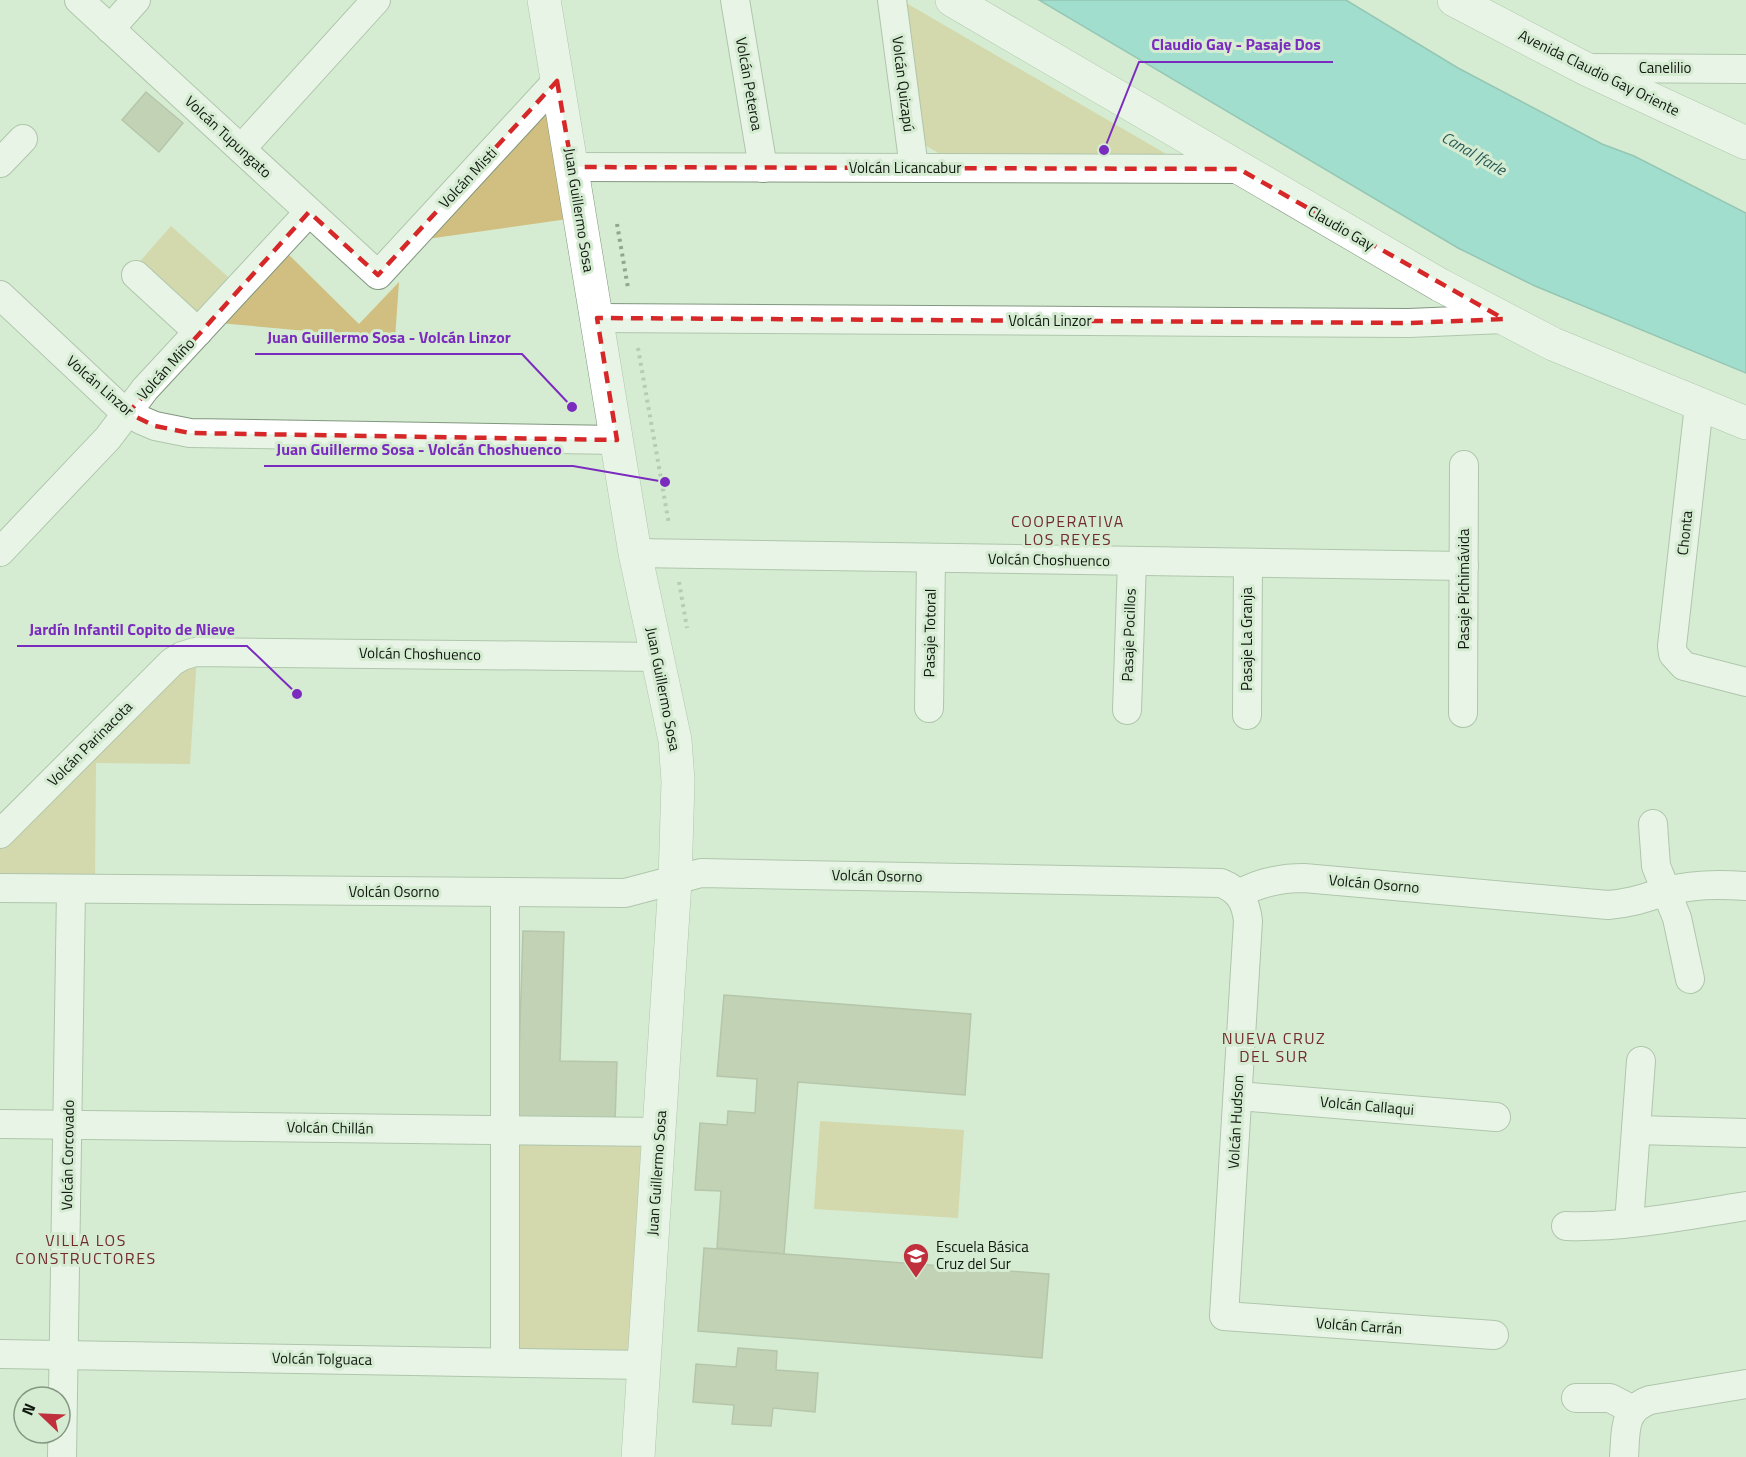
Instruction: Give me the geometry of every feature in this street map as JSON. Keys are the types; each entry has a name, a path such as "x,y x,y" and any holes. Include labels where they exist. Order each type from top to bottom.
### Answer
{"street":[{"name":"Volcán Tupungato","path":"79,0 378,275"},
{"path":"110,29 136,0"},
{"path":"241,149 376,0"},
{"name":"Juan Guillermo Sosa","path":"544,0 635,553 675,740 678,781 675,881 638,1457"},
{"name":"Volcán Peteroa","path":"735,0 763,168"},
{"name":"Volcán Quizapú","path":"892,0 914,168"},
{"name":"Claudio Gay","path":"952,0 1403,265 1504,319 1553,344 1746,423"},
{"name":"Avenida Claudio Gay Oriente","path":"1455,0 1584,68 1746,142"},
{"name":"Canelilio","path":"1584,68 1746,69"},
{"name":"Volcán Misti","path":"378,275 558,81"},
{"path":"0,163 23,139"},
{"name":"Volcán Licancabur","path":"572,167 1239,169"},
{"name":"Volcán Miño","path":"0,552 108,438 146,389 309,212"},
{"path":"136,275 198,332"},
{"name":"Volcán Linzor","path":"0,295 107,396 128,413 155,426 190,433 617,440"},
{"name":"Volcán Linzor","path":"597,318 1397,323 1504,319"},
{"name":"Chonta","path":"1699,405 1672,646 1673,654 1684,666 1746,682"},
{"name":"Pasaje Pichimávida","path":"1463,713 1464,465"},
{"name":"Volcán Choshuenco","path":"635,553 1464,566"},
{"name":"Pasaje Totoral","path":"929,708 931,558"},
{"name":"Pasaje Pocillos","path":"1127,710 1132,561"},
{"name":"Pasaje La Granja","path":"1247,715 1248,562"},
{"name":"Volcán Choshuenco","path":"182,656 208,651 658,657"},
{"name":"Volcán Parinacota","path":"0,834 164,670 182,656"},
{"path":"1653,824 1656,866 1677,918 1690,980"},
{"name":"Volcán Osorno","path":"0,888 625,893 701,873 1198,881 1221,883 1239,894 1266,881 1285,878 1608,905 1641,901 1666,892 1706,885 1746,886"},
{"name":"Volcán Corcovado","path":"62,1457 71,890"},
{"path":"505,892 505,1362"},
{"name":"Volcán Hudson","path":"1224,1316 1248,921 1247,911 1239,894"},
{"path":"1629,1223 1641,1061"},
{"name":"Volcán Callaqui","path":"1238,1096 1496,1117"},
{"name":"Volcán Chillán","path":"0,1124 660,1132"},
{"path":"1636,1130 1746,1133"},
{"path":"1566,1226 1608,1226 1746,1206"},
{"name":"Volcán Carrán","path":"1224,1316 1494,1335"},
{"name":"Volcán Tolguaca","path":"0,1354 644,1365"},
{"path":"1623,1457 1628,1419 1640,1403 1746,1384"},
{"path":"1576,1398 1610,1398 1633,1410"}],"highlighted area":[{"path":"557,81 572,167 1239,169 1504,319 1409,323 597,318 617,440 190,433 155,426 128,413 309,212 378,275"}],"shaded area":[{"path":"901,0 1168,155 945,157 923,144"},
{"path":"556,87 575,218 420,240"},
{"path":"171,226 235,283 199,324 135,267"},
{"path":"285,251 359,324 399,282 395,339 219,323"},
{"path":"197,657 190,764 96,763 95,881 0,876 0,841"},
{"path":"820,1121 964,1130 958,1218 814,1209"},
{"path":"655,1137 636,1358 511,1354 511,1138"}],"water":[{"name":"Canal Ifarle","path":"1039,0 1346,0 1458,68 1602,144 1634,156 1746,213 1746,373 1535,286 1458,248"}],"building":[{"path":"146,92 183,123 159,152 122,120"},
{"path":"523,931 564,932 560,1061 617,1062 615,1123 517,1120"},
{"path":"724,995 971,1014 965,1095 798,1082 784,1254 717,1248 721,1191 695,1190 700,1123 727,1125 728,1111 755,1113 757,1079 717,1076"},
{"path":"704,1248 1049,1274 1042,1358 698,1331"},
{"path":"738,1348 777,1351 776,1370 818,1373 815,1412 773,1408 771,1426 732,1424 734,1405 693,1402 696,1364 736,1367"}],"place":[{"name":"Claudio Gay - Pasaje Dos","path":"1104,150"},
{"name":"Juan Guillermo Sosa - Volcán Linzor","path":"572,407"},
{"name":"Juan Guillermo Sosa - Volcán Choshuenco","path":"665,482"},
{"name":"Jardín Infantil Copito de Nieve","path":"297,694"},
{"name":"Escuela Básica Cruz del Sur","path":"916,1279"}],"district":[{"name":"COOPERATIVA LOS REYES","path":"1068,530"},
{"name":"NUEVA CRUZ DEL SUR","path":"1274,1047"},
{"name":"VILLA LOS CONSTRUCTORES","path":"86,1249"}]}
